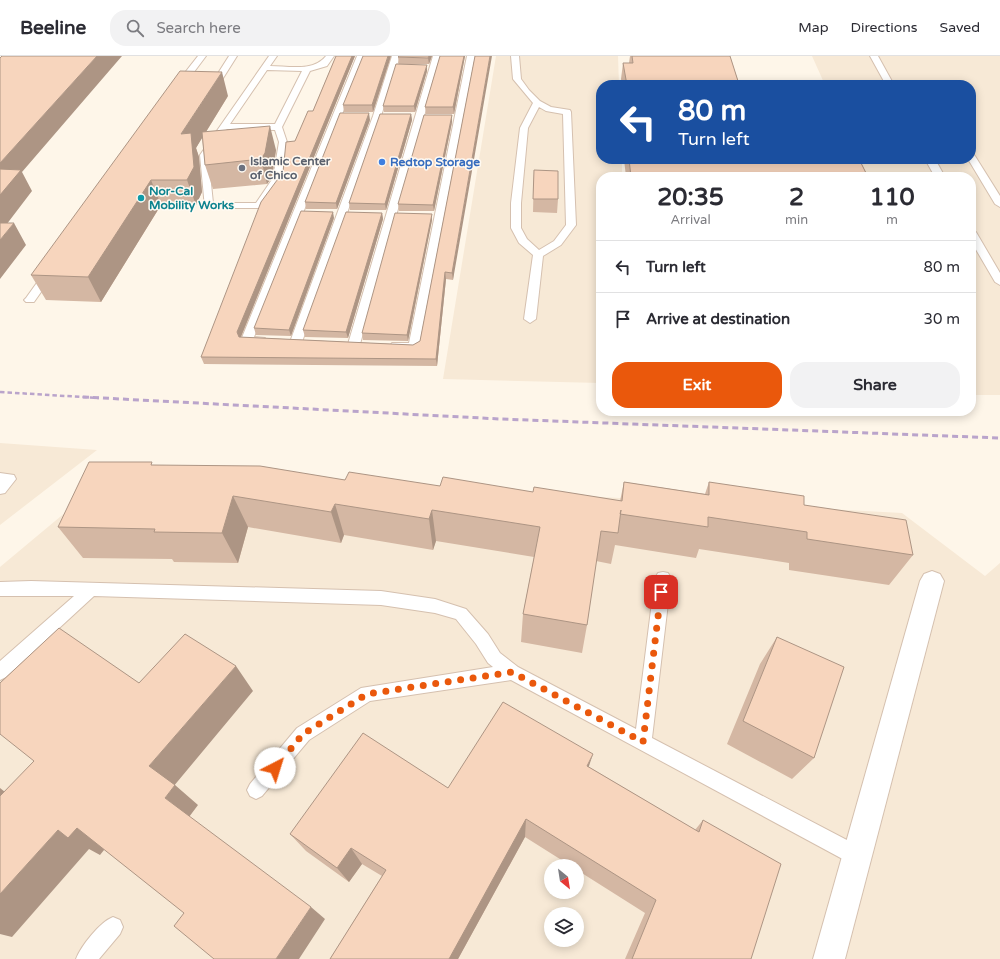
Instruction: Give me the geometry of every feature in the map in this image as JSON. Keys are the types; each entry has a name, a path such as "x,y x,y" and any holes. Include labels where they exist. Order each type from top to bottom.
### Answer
{"street":[{"path":"829,959 932,582"}],"lane":[{"path":"178,92 202,56"},
{"path":"205,90 212,91 233,56"},
{"path":"273,56 204,155 208,206 259,206 278,178 283,142 278,126 307,69"},
{"path":"264,68 307,69 324,64 330,56"},
{"path":"268,341 247,340 302,213 341,115 361,56"},
{"path":"282,342 300,342 338,214 396,67 396,56"},
{"path":"354,344 396,215 420,117 430,68 437,56"},
{"path":"384,346 414,347 435,215 455,118 471,56"},
{"path":"515,56 517,79 537,103 549,109 567,112 571,225 566,237 552,248 538,254"},
{"path":"874,56 887,80"},
{"path":"537,103 524,128 516,228 523,241 538,254"},
{"path":"223,126 278,126"},
{"path":"976,164 1000,204"},
{"path":"338,214 356,214"},
{"path":"377,214 396,215"},
{"path":"976,241 1000,282"},
{"path":"530,319 538,254"},
{"path":"30,300 57,262"},
{"path":"0,478 9,479 0,489"},
{"path":"643,742 663,578"},
{"path":"0,589 381,598 435,606 461,614 482,639 494,658 512,672 857,856"},
{"path":"0,672 91,590"},
{"path":"256,790 303,734 367,694 512,672"},
{"path":"86,959 113,927"}],"shaded area":[{"path":"496,56 618,56 619,80 596,80 596,164 622,164 622,172 596,172 596,383 443,379"},
{"path":"812,56 1000,56 1000,395 976,395 976,172 864,172 860,164 976,164 976,80 823,80"},
{"path":"0,443 97,450 0,525"},
{"path":"115,471 902,513 985,576 1000,563 1000,959 0,959 0,567"}],"building":[{"path":"2,56 97,56 0,163 0,58"},
{"path":"336,56 352,56 237,332 239,337 413,345 420,341 475,56 490,56 452,273 445,272 436,359 201,357 261,202 283,172 286,142 295,141 308,111 313,111"},
{"path":"363,56 388,56 372,105 343,105"},
{"path":"429,56 428,58 398,57"},
{"path":"440,56 464,56 453,107 425,107"},
{"path":"632,56 730,56 738,80 626,80 623,63 633,63"},
{"path":"396,64 427,65 414,106 383,106"},
{"path":"180,71 222,72 181,134 191,133 194,167 187,180 151,180 88,277 31,275"},
{"path":"340,113 369,113 336,203 305,202"},
{"path":"380,114 411,114 385,204 349,203"},
{"path":"424,115 452,115 433,205 398,204"},
{"path":"270,126 265,153 261,159 205,165 202,132"},
{"path":"630,164 862,164 866,172 630,172"},
{"path":"0,169 21,170 0,195"},
{"path":"534,170 558,171 558,199 533,199"},
{"path":"301,211 333,212 289,330 254,328"},
{"path":"346,212 382,213 346,332 303,330"},
{"path":"395,213 432,214 407,335 362,333"},
{"path":"0,223 14,223 0,240"},
{"path":"89,462 152,462 151,465 260,466 345,480 349,472 440,486 443,477 533,492 534,487 622,501 624,482 709,495 709,482 804,496 804,505 906,520 913,555 807,539 807,532 708,517 708,527 620,514 618,533 601,531 587,625 523,614 540,527 432,510 429,519 335,504 331,512 233,496 222,533 154,532 155,529 58,527"},
{"path":"59,628 139,683 185,634 236,666 149,766 175,785 165,798 311,907 276,959 214,959 174,926 184,913 77,828 68,838 58,830 0,894 0,796 34,761 0,734 0,683"},
{"path":"777,637 844,667 814,758 743,721"},
{"path":"503,702 593,754 587,766 699,832 703,820 781,864 751,959 632,959 656,900 526,819 449,959 330,959 386,870 351,848 337,868 290,834 363,733 448,788"}],"railway":[{"path":"0,392 99,398"},
{"path":"83,397 500,419 1000,438"}],"place":[{"name":"Redtop Storage","path":"382,162"},
{"name":"Islamic Center of Chico","path":"242,168"},
{"name":"Nor-Cal Mobility Works","path":"141,198"}],"route":[{"path":"275,768 303,734 367,694 512,672 643,742 661,592"}]}
